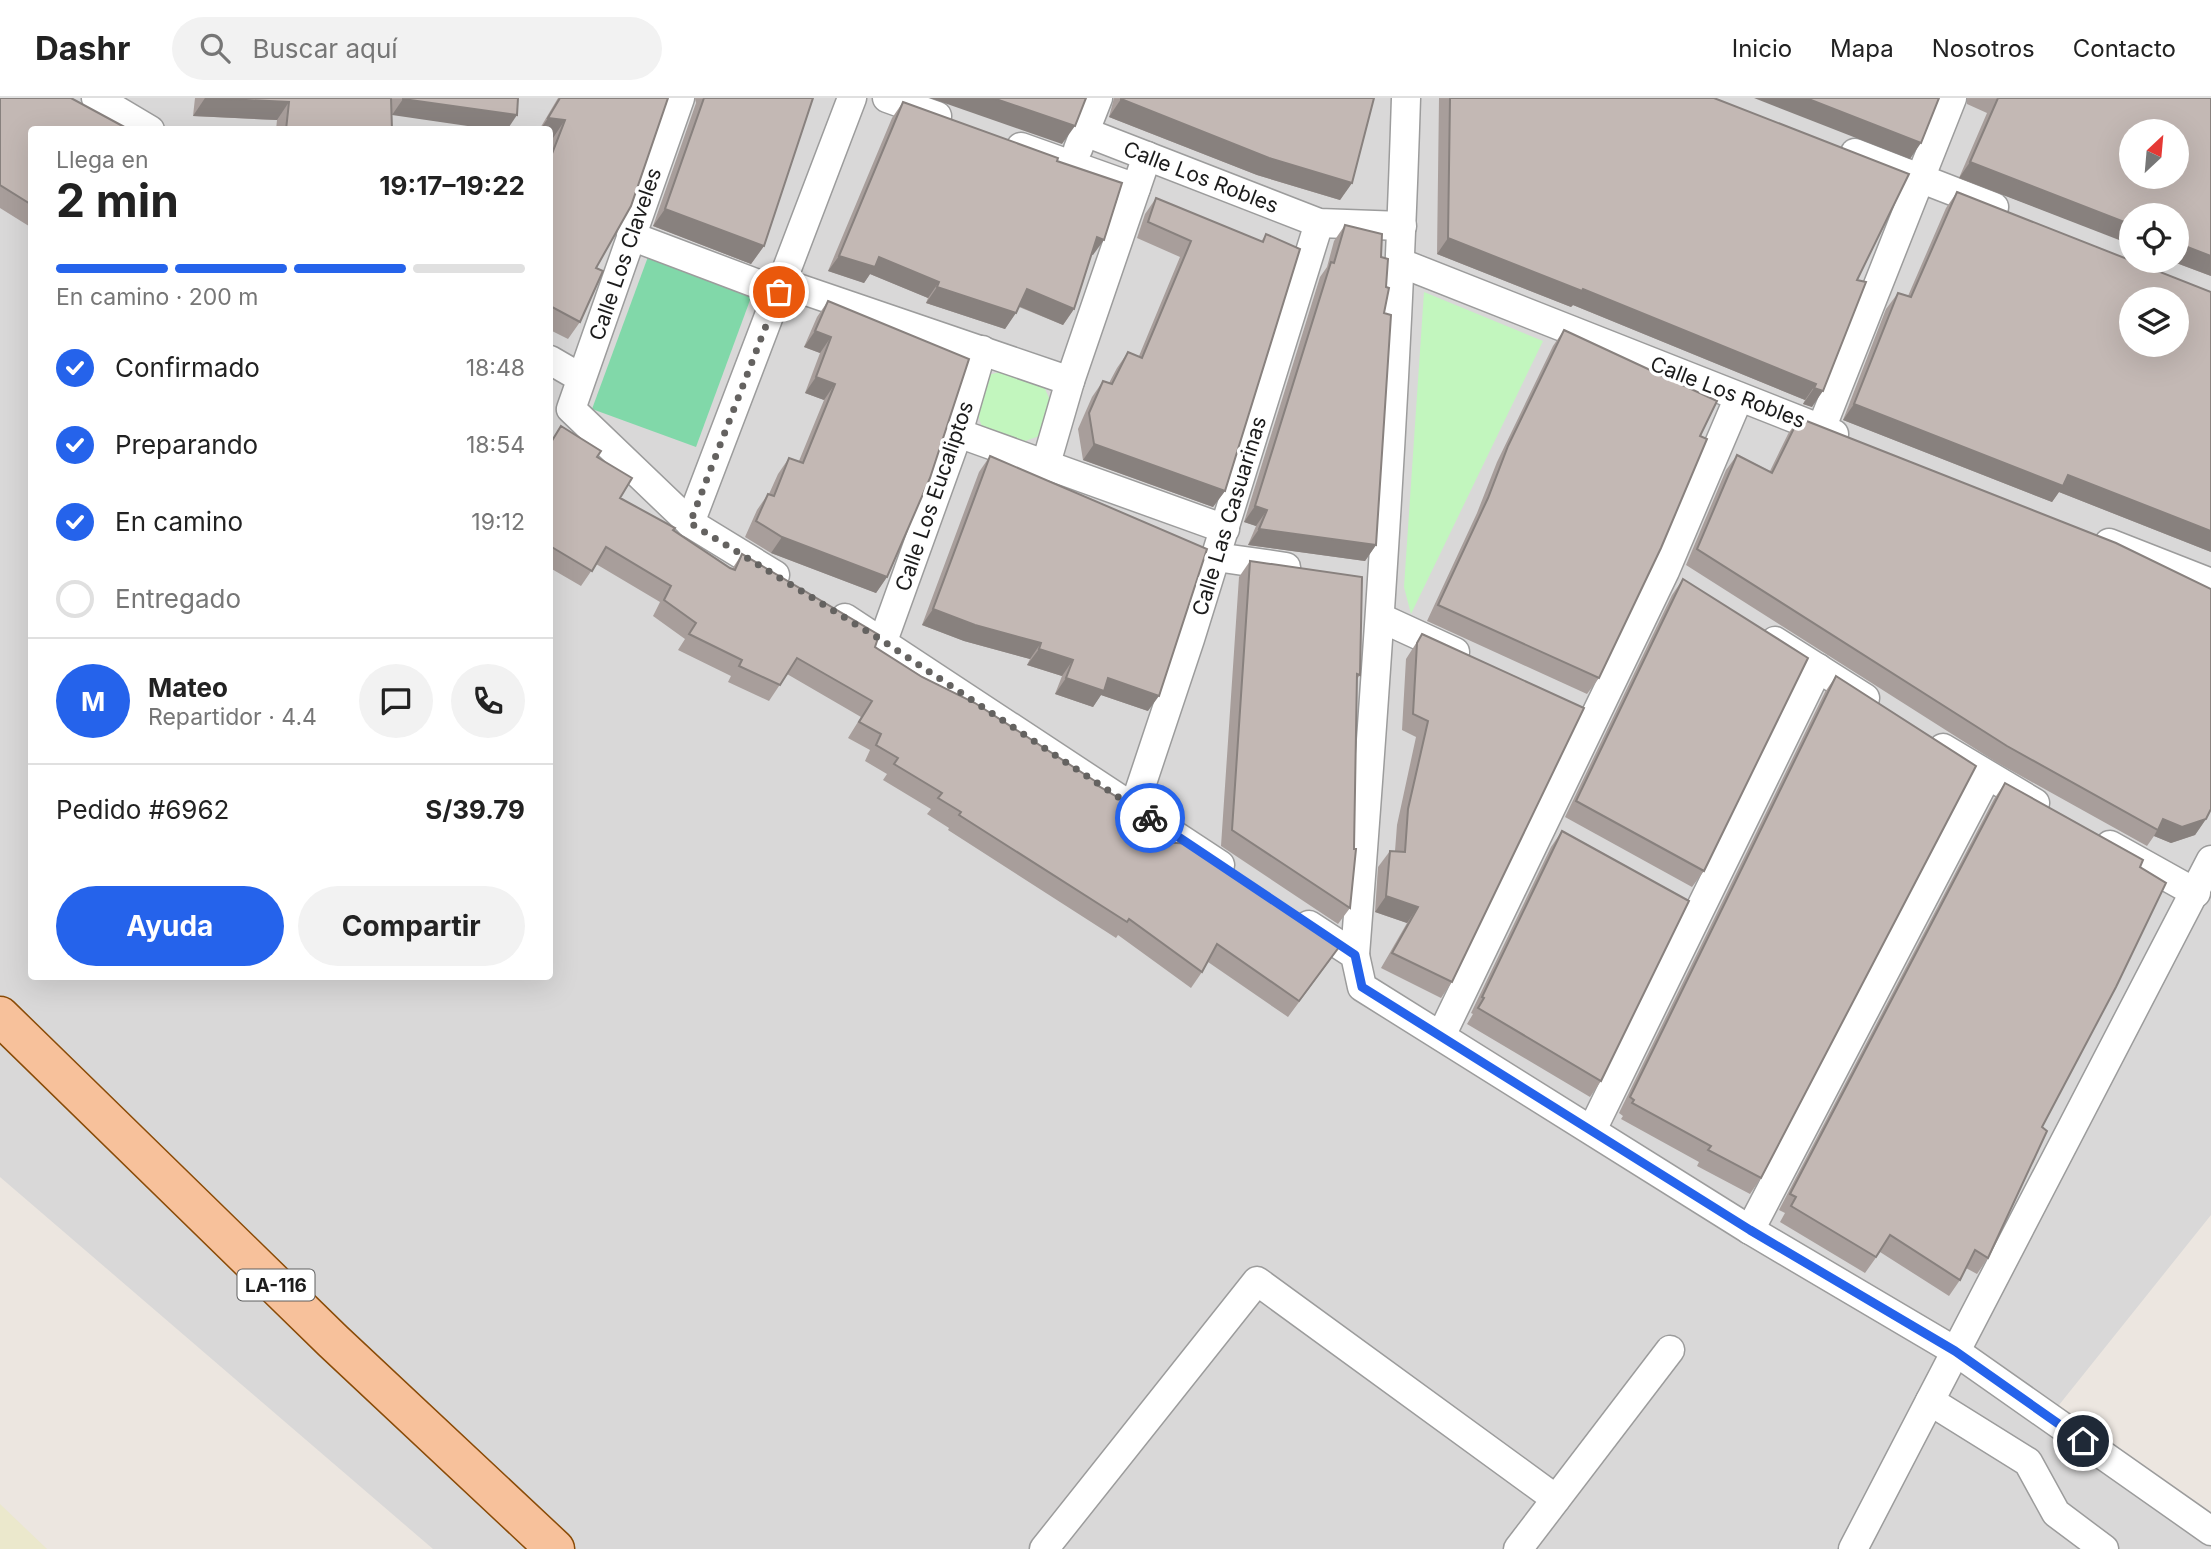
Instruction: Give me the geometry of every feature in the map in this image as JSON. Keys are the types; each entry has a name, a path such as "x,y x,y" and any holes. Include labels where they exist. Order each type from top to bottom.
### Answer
{"main road":[{"name":"LA-116","path":"0,1016 333,1340 555,1549"}],"street":[{"path":"96,98 143,126"},
{"name":"Calle Los Claveles","path":"680,98 571,409 690,523"},
{"path":"792,585 690,523 852,98"},
{"path":"887,98 961,125"},
{"path":"1072,165 1098,98"},
{"path":"1406,98 1401,263 1370,579 1381,618 1355,955 1362,987 1750,1230 1955,1351 2211,1531"},
{"path":"1821,429 1952,98"},
{"name":"Calle Los Robles","path":"1085,132 1319,223 1402,226"},
{"name":"Calle Los Robles","path":"998,138 1136,188"},
{"path":"1832,145 2021,218"},
{"path":"1045,467 1070,380 1147,156"},
{"name":"Calle Las Casuarinas","path":"1134,807 1225,529 1319,223"},
{"path":"631,236 1070,380"},
{"name":"Calle Los Robles","path":"1401,263 1860,444"},
{"name":"Calle Los Eucaliptos","path":"883,641 958,433 982,350"},
{"path":"553,362 581,378"},
{"path":"1441,1036 1554,830 1582,709 1665,571 1739,397"},
{"path":"958,433 1045,467 1225,529"},
{"path":"2081,532 2211,583"},
{"path":"1216,557 1318,571"},
{"path":"1665,571 1689,586"},
{"path":"827,606 1238,877"},
{"path":"1381,618 1481,664"},
{"path":"1747,623 1885,711"},
{"path":"1592,1130 1688,904 1818,668"},
{"path":"1919,733 2056,815"},
{"path":"1750,1230 1987,776"},
{"path":"2091,835 2196,893"},
{"path":"1853,1549 2211,860"},
{"path":"1285,908 1355,955"},
{"path":"1045,1549 1256,1281 1556,1499"},
{"path":"1518,1549 1670,1350"},
{"path":"1930,1401 2028,1462 2056,1513 2104,1549"}],"shaded area":[{"path":"0,98 2211,98 2211,1215 2047,1420 2211,1525 2211,1549 433,1549 0,1177"},
{"path":"0,1504 47,1549 0,1549"}],"green space":[{"path":"649,254 753,292 696,447 592,409"},
{"path":"1424,292 1543,341 1411,614 1404,587"},
{"path":"1014,368 1040,378 1054,409 1042,435 1011,446 984,433 974,403 985,376"}],"building":[{"path":"0,98 71,98 123,126 28,126 28,202 0,185"},
{"path":"205,98 391,98 392,126 286,126 289,102"},
{"path":"518,98 517,115 403,99"},
{"path":"560,98 668,98 631,206 596,268 603,271 580,322 553,308 553,151 565,120 548,118"},
{"path":"704,98 813,98 764,246 665,209"},
{"path":"993,98 1086,98 1075,126"},
{"path":"1121,98 1374,98 1352,183 1269,158"},
{"path":"1450,98 1714,98 1909,174 1857,280 1866,282 1823,391 1814,388 1816,384 1583,289 1582,291 1448,238"},
{"path":"1806,98 1939,98 1921,143"},
{"path":"1998,98 2211,98 2211,256 2189,248 2189,203 2119,203 2119,220 1970,162"},
{"path":"903,102 1122,183 1104,240 1097,237 1074,309 1027,289 1016,313 937,287 939,282 879,257 875,267 839,256"},
{"path":"1957,192 2119,256 2119,273 2163,273 2211,292 2211,531 2068,475 2063,486 1854,404 1898,293 1911,297"},
{"path":"1156,198 1263,242 1266,234 1300,249 1225,491 1094,444 1089,413 1103,381 1112,384 1128,352 1142,358 1191,241 1148,222"},
{"path":"1345,225 1382,234 1381,257 1388,259 1386,287 1389,288 1384,313 1391,315 1376,545 1259,529 1267,510 1255,506"},
{"path":"828,301 969,359 930,478 887,577 782,537 756,521 768,494 774,496 789,458 803,463 835,384 816,377 831,337 815,331"},
{"path":"1564,330 1717,401 1700,436 1707,439 1661,548 1599,678 1438,605 1488,498 1508,446"},
{"path":"1799,418 2116,543 2211,589 2211,809 2206,819 2182,827 2163,819 2158,830 2007,746 1697,549 1737,455 1772,473"},
{"path":"561,426 601,451 597,457 632,478 620,498 675,528 673,530 730,568 735,570 742,554 879,635 875,647 922,677 975,703 1098,783 1097,785 1146,814 1130,840 1192,844 1342,943 1299,1001 1217,944 1202,972 1129,919 1127,922 959,815 961,812 938,798 942,793 894,764 898,758 876,745 881,734 859,722 872,701 797,658 780,685 739,666 742,660 689,634 696,623 664,600 671,586 606,547 592,571 553,548 553,439"},
{"path":"990,456 1207,549 1159,696 1108,678 1104,691 1066,678 1073,660 1039,649 1041,643 975,625 933,609"},
{"path":"1250,561 1362,577 1360,675 1357,674 1356,849 1350,908 1232,830"},
{"path":"1683,579 1808,658 1704,871 1576,801"},
{"path":"1422,634 1584,708 1452,982 1392,953 1418,907 1386,896 1390,851 1405,852 1408,809 1428,721 1413,714 1417,643"},
{"path":"1836,676 1976,766 1761,1178 1708,1150 1711,1146 1632,1103 1634,1100 1630,1097"},
{"path":"2005,783 2143,860 2140,867 2166,883 2116,987 2042,1127 2047,1131 1988,1258 1975,1250 1960,1280 1890,1235 1876,1257 1791,1206 1796,1197 1790,1194"},
{"path":"1562,831 1689,901 1601,1081 1478,1008"}],"way so far":[{"path":"779,292 690,523 883,641 1150,818"}],"route":[{"path":"1150,818 1355,955 1362,987 1750,1230 1955,1351 2083,1441"}]}
